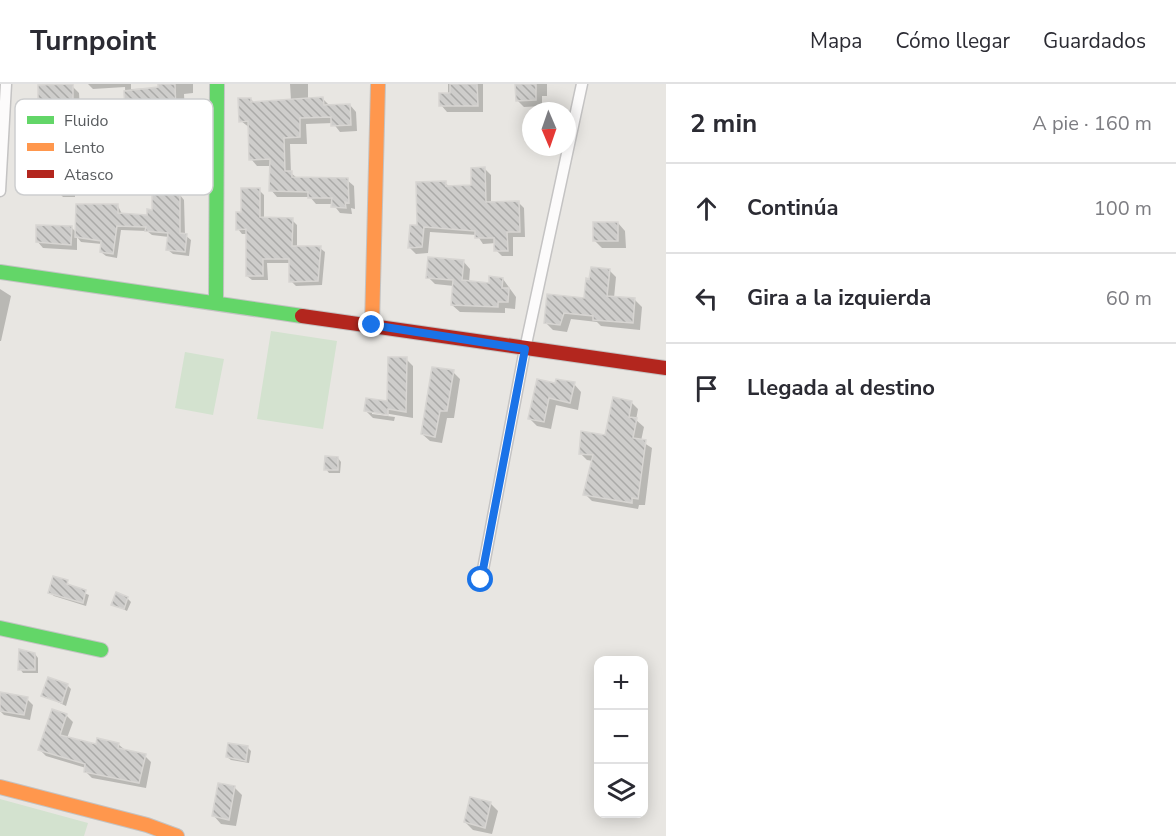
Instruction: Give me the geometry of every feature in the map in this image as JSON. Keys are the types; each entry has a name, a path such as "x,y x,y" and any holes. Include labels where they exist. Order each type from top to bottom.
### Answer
{"street":[{"path":"216,301 217,84"},
{"path":"372,325 378,84"},
{"path":"0,272 216,301 525,349 666,368"},
{"path":"0,628 101,650"},
{"path":"0,787 147,825 177,836"}],"lane":[{"path":"0,191 6,84"},
{"path":"481,580 525,349 582,84"}],"green space":[{"path":"271,331 337,341 323,429 257,419"},
{"path":"185,352 224,359 213,415 175,408"},
{"path":"0,799 88,823 84,836 0,836"}],"building":[{"path":"73,84 73,99 38,99 38,85"},
{"path":"158,84 175,84 176,99 124,99 124,91 158,87"},
{"path":"450,84 477,84 478,106 439,106 439,93 450,93"},
{"path":"515,84 536,84 536,100 516,101"},
{"path":"323,97 324,105 350,104 351,125 331,126 331,117 300,118 300,137 284,138 285,171 292,171 292,177 348,178 349,203 345,202 346,208 331,207 332,198 308,198 308,192 269,191 270,159 249,160 248,121 239,122 238,98 251,98 251,102"},
{"path":"485,167 486,202 519,201 520,232 507,232 508,251 494,251 494,238 475,238 475,231 424,227 422,247 408,248 410,225 417,225 416,182 446,181 446,186 471,185 471,168"},
{"path":"241,188 260,188 260,217 293,218 292,246 321,246 318,281 289,282 289,259 263,259 263,276 246,276 246,229 236,230 236,212 241,212"},
{"path":"152,195 180,195 180,233 187,234 185,252 166,250 168,233 145,231 146,227 117,226 113,254 100,252 101,241 75,237 76,204 118,204 118,213 147,215 147,209 152,210"},
{"path":"593,222 618,222 618,241 593,241"},
{"path":"36,225 72,226 71,245 36,242"},
{"path":"428,257 464,260 462,280 489,283 489,276 503,278 502,288 509,288 508,302 498,302 498,307 451,305 453,280 426,278"},
{"path":"591,267 610,269 607,296 635,298 633,323 593,320 593,316 564,313 560,325 544,323 547,294 584,298 586,278 589,279"},
{"path":"388,357 407,357 406,412 388,409 388,415 364,411 366,398 387,401"},
{"path":"432,367 454,370 447,411 440,411 435,437 421,434"},
{"path":"537,379 555,383 556,379 575,382 570,403 549,398 544,422 528,419"},
{"path":"613,397 632,401 629,417 637,418 633,438 646,440 638,499 632,498 632,503 583,495 593,455 579,454 581,431 605,435"},
{"path":"325,456 338,457 338,470 324,470"},
{"path":"53,576 68,580 67,584 86,590 83,603 48,593"},
{"path":"116,592 128,597 124,609 111,605"},
{"path":"19,649 35,653 35,670 18,670"},
{"path":"48,677 68,684 62,703 41,696"},
{"path":"0,692 28,697 24,715 0,711"},
{"path":"52,709 67,714 60,735 96,744 97,738 119,743 118,748 146,754 139,783 84,772 85,764 38,750"},
{"path":"228,743 248,746 246,761 226,757"},
{"path":"218,783 235,786 229,820 212,816"},
{"path":"470,797 491,802 485,828 464,822"}],"traffic: fast":[{"path":"216,301 217,84"},
{"path":"0,272 302,316"},
{"path":"0,628 101,650"}],"traffic: slow":[{"path":"372,325 378,84"},
{"path":"0,787 147,825 177,836"}],"traffic: jam":[{"path":"302,316 666,368"}],"route":[{"path":"372,325 525,349 481,580"}]}
